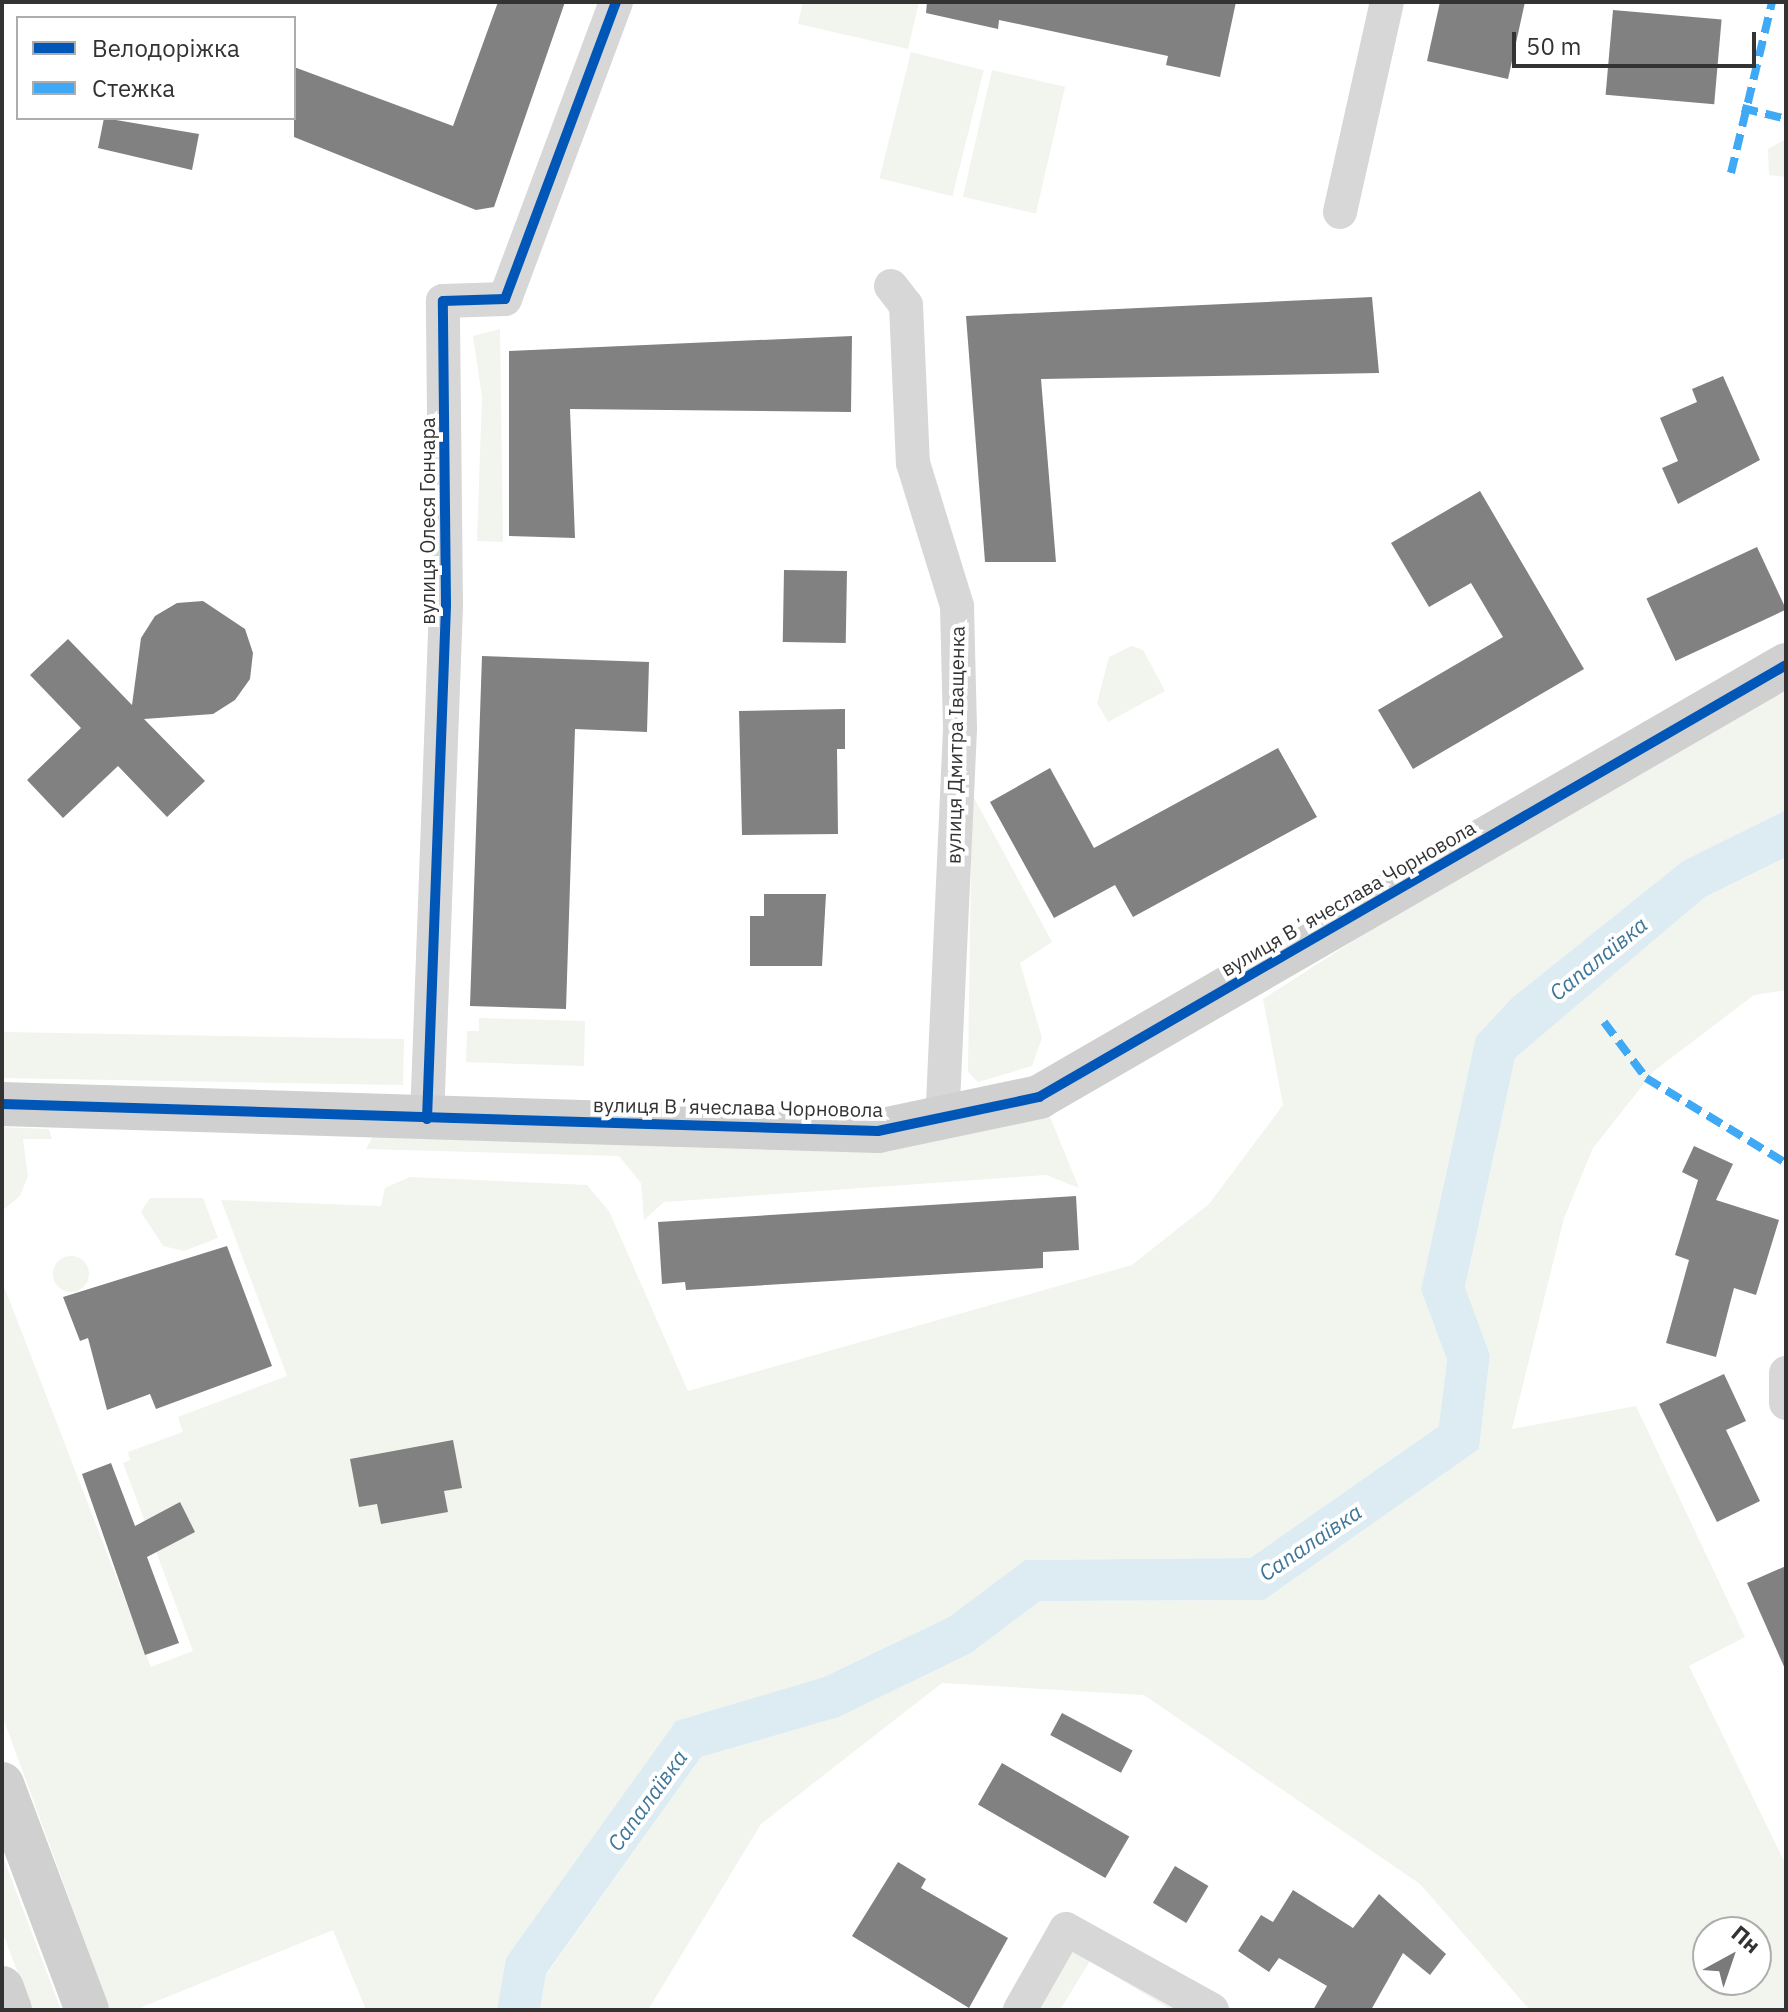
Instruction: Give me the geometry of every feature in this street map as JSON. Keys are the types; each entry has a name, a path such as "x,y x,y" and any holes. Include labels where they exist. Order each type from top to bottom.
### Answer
{"street":[{"name":"вулиця Олеся Гончара","path":"427,1119 446,605 443,301 505,299 616,2"},
{"path":"1340,212 1387,2"},
{"name":"вулиця Дмитра Іващенка","path":"891,286 906,305 913,463 957,606 960,729 942,1119"},
{"name":"вулиця Вʼячеслава Чорновола","path":"2,1104 878,1131 1039,1097 1786,665"},
{"path":"1786,1373 1786,1403"},
{"path":"2,1784 87,2010"},
{"path":"1020,2010 1066,1929 1212,2010"},
{"path":"2,1988 10,2010"}],"shaded area":[{"path":"803,2 919,2 908,49 798,24"},
{"path":"911,52 984,70 952,196 880,178"},
{"path":"992,70 1065,87 1036,214 963,197"},
{"path":"1786,139 1786,177 1769,175 1768,149"},
{"path":"500,329 503,542 477,541 482,397 473,336"},
{"path":"1132,646 1143,650 1165,691 1108,722 1097,703 1109,657"},
{"path":"1786,690 1786,810 1683,861 1512,998 1421,1290 1447,1360 1440,1425 1250,1558 1025,1560 949,1617 824,1677 676,1721 506,1958 497,2010 366,2010 333,1930 135,2010 110,2010 2,1715 2,1281 151,1667 193,1651 123,1463 130,1460 128,1452 183,1432 178,1417 287,1376 221,1200 381,1206 385,1188 410,1177 587,1185 609,1211 688,1391 1132,1265 1209,1204 1283,1105 1263,999 1408,906"},
{"path":"972,794 1052,942 1020,963 1042,1038 1032,1066 978,1082 968,1072"},
{"path":"1786,857 1786,990 1754,995 1654,1071 1593,1148 1564,1218 1512,1429 1636,1406 1745,1637 1689,1666 1786,1865 1786,2010 1530,2010 1420,1884 1144,1695 942,1683 761,1824 648,2010 540,2010 546,1975 701,1757 839,1717 971,1653 1040,1601 1264,1600 1479,1449 1490,1355 1465,1287 1515,1058 1705,897"},
{"path":"479,1018 585,1021 584,1066 466,1062 467,1031 479,1031"},
{"path":"2,1032 404,1039 403,1085 2,1078"},
{"path":"1048,1112 1079,1188 1046,1175 664,1202 644,1220 641,1183 619,1156 366,1149 374,1134"},
{"path":"2,1127 49,1129 52,1139 23,1139 28,1176 20,1196 2,1211"},
{"path":"150,1198 203,1198 218,1238 184,1251 163,1246 141,1212"},
{"path":"71,1256 83,1262 89,1274 83,1286 71,1292 59,1286 53,1274 59,1262"},
{"path":"2,1854 61,2010 32,2010 2,1931"},
{"path":"1071,1946 1185,2010 1171,2010 1090,1961 1060,2010 1035,2010"}],"water":[{"name":"Сапалаївка","path":"1786,810 1786,857 1705,897 1515,1058 1465,1287 1490,1355 1479,1449 1264,1600 1040,1601 971,1653 839,1717 701,1757 546,1974 540,2010 497,2010 506,1958 676,1721 824,1677 949,1617 1025,1560 1250,1558 1439,1426 1447,1360 1421,1290 1476,1037 1512,998 1683,861"}],"building":[{"path":"498,2 565,2 494,207 476,210 294,137 296,68 453,126"},
{"path":"927,2 1236,2 1220,77 1166,65 1168,56 999,20 998,29 926,13"},
{"path":"1440,2 1525,2 1508,79 1427,61"},
{"path":"1613,10 1722,19 1714,104 1606,95"},
{"path":"104,120 199,134 192,170 98,148"},
{"path":"1372,297 1379,373 1041,379 1056,562 985,562 966,316"},
{"path":"852,336 851,412 570,409 575,538 509,536 509,351"},
{"path":"1723,376 1760,460 1678,504 1662,468 1678,461 1660,418 1697,402 1692,389"},
{"path":"1480,491 1584,669 1413,769 1378,710 1503,637 1471,583 1429,607 1391,543"},
{"path":"1757,547 1786,610 1676,661 1646,599"},
{"path":"784,570 847,571 846,643 783,642"},
{"path":"203,601 245,629 253,653 250,679 235,700 213,714 144,719 205,781 167,817 118,766 63,818 27,780 81,728 30,675 68,639 132,705 141,638 155,616 177,603"},
{"path":"482,656 649,662 647,732 575,729 566,1009 470,1006"},
{"path":"845,709 845,749 837,749 838,834 742,835 739,711"},
{"path":"1278,748 1317,817 1133,917 1115,885 1054,918 990,802 1050,768 1094,848"},
{"path":"764,894 826,894 822,966 750,966 750,916 764,916"},
{"path":"1694,1146 1733,1164 1716,1200 1779,1220 1756,1295 1734,1288 1716,1357 1666,1343 1689,1260 1675,1255 1698,1180 1682,1172"},
{"path":"1076,1196 1079,1250 1043,1252 1043,1268 686,1290 685,1282 662,1284 658,1222"},
{"path":"227,1246 272,1366 156,1409 150,1394 107,1410 88,1338 80,1341 63,1297"},
{"path":"1724,1374 1746,1421 1726,1430 1760,1501 1717,1522 1659,1404"},
{"path":"453,1440 462,1488 444,1491 448,1512 381,1524 377,1504 359,1507 350,1459"},
{"path":"111,1463 135,1526 180,1502 195,1532 147,1557 179,1643 145,1655 82,1474"},
{"path":"1786,1566 1786,1671 1747,1583"},
{"path":"1062,1713 1133,1751 1121,1773 1050,1735"},
{"path":"1002,1763 1129,1836 1105,1878 978,1805"},
{"path":"898,1862 926,1879 921,1888 1008,1938 969,2008 852,1936"},
{"path":"1175,1866 1208,1886 1186,1923 1153,1903"},
{"path":"1293,1890 1353,1928 1379,1894 1446,1954 1430,1975 1403,1953 1371,2010 1313,2010 1327,1986 1279,1958 1269,1972 1238,1951 1261,1915 1273,1922"}],"marked path":[{"path":"1731,173 1772,2"},
{"path":"1742,108 1783,118"},
{"path":"1604,1022 1646,1078 1786,1163"}],"cycle path":[{"path":"427,1119 446,605 443,301 505,299 616,2"},
{"path":"2,1104 878,1131 1039,1097 1786,665"}]}
